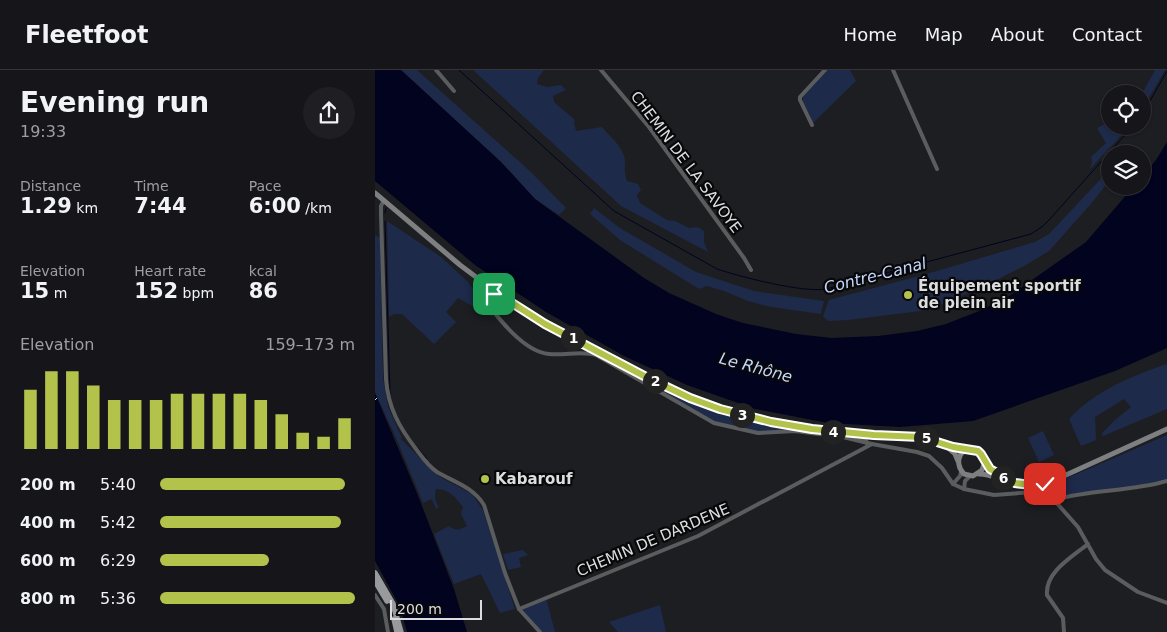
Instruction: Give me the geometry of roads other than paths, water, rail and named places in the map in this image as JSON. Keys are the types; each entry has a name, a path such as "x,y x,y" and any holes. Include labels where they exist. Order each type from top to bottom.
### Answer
{"main road":[{"path":"375,573 377,582 401,632"},
{"path":"396,619 397,632"}],"street":[{"path":"437,70 454,91"},
{"name":"CHEMIN DE LA SAVOYE","path":"601,70 649,127 751,270"},
{"path":"812,125 800,100 800,96 825,70"},
{"path":"893,70 937,169"},
{"path":"375,193 495,292 545,324 690,398 720,409 771,422 849,433 921,437 966,450 972,449 981,454 994,472 1015,483"},
{"path":"384,200 381,206 381,214 386,379 389,403 396,421 417,451 434,469 473,491 484,505 505,573 519,609 540,632"},
{"path":"375,210 381,214"},
{"path":"487,286 484,299 490,308 519,338 537,352 549,354 583,352 596,355 714,423 758,434 795,431 843,437 870,444 924,453 942,468 953,484 964,489 994,495 1034,492 1046,494 1054,500 1078,527 1096,559 1112,575 1138,592 1167,603"},
{"path":"490,308 489,300 495,292"},
{"path":"964,489 965,481 970,476 979,474 986,474 1015,483 1045,484 1167,429"},
{"path":"849,433 865,439 870,444"},
{"name":"CHEMIN DE DARDENE","path":"519,609 698,536 870,444"},
{"path":"943,444 955,454 961,472 953,484"},
{"path":"958,461 961,454 966,450"},
{"path":"979,474 985,462"},
{"path":"961,472 970,476"},
{"path":"1054,500 1114,490 1146,487 1167,481"},
{"path":"1065,632 1063,618 1047,596 1049,581 1054,574 1088,544"},
{"path":"375,595 384,609 388,632"}],"water":[{"name":"Le Rhône","path":"375,70 401,70 501,162 535,199 644,278 669,293 716,314 743,323 796,334 832,338 878,336 917,331 946,324 1008,297 1086,242 1126,195 1151,195 1151,166 1167,142 1167,348 1115,371 973,421 900,427 828,423 755,409 687,385 624,356 546,312 475,265 375,181"},
{"path":"375,393 417,493 454,589 467,632 407,632 400,607 375,561"}],"waterway":[{"name":"Contre-Canal","path":"459,70 614,211 717,269 756,280 803,289 826,289 1031,234 1049,220 1125,135"},
{"name":"Contre-Canal","path":"1151,99 1167,71"},
{"path":"385,213 386,208"},
{"path":"385,221 390,394"},
{"path":"414,444 427,459"}],"place":[{"name":"Équipement sportif de plein air","path":"908,295"},
{"name":"Kabarouf","path":"485,479"}]}
